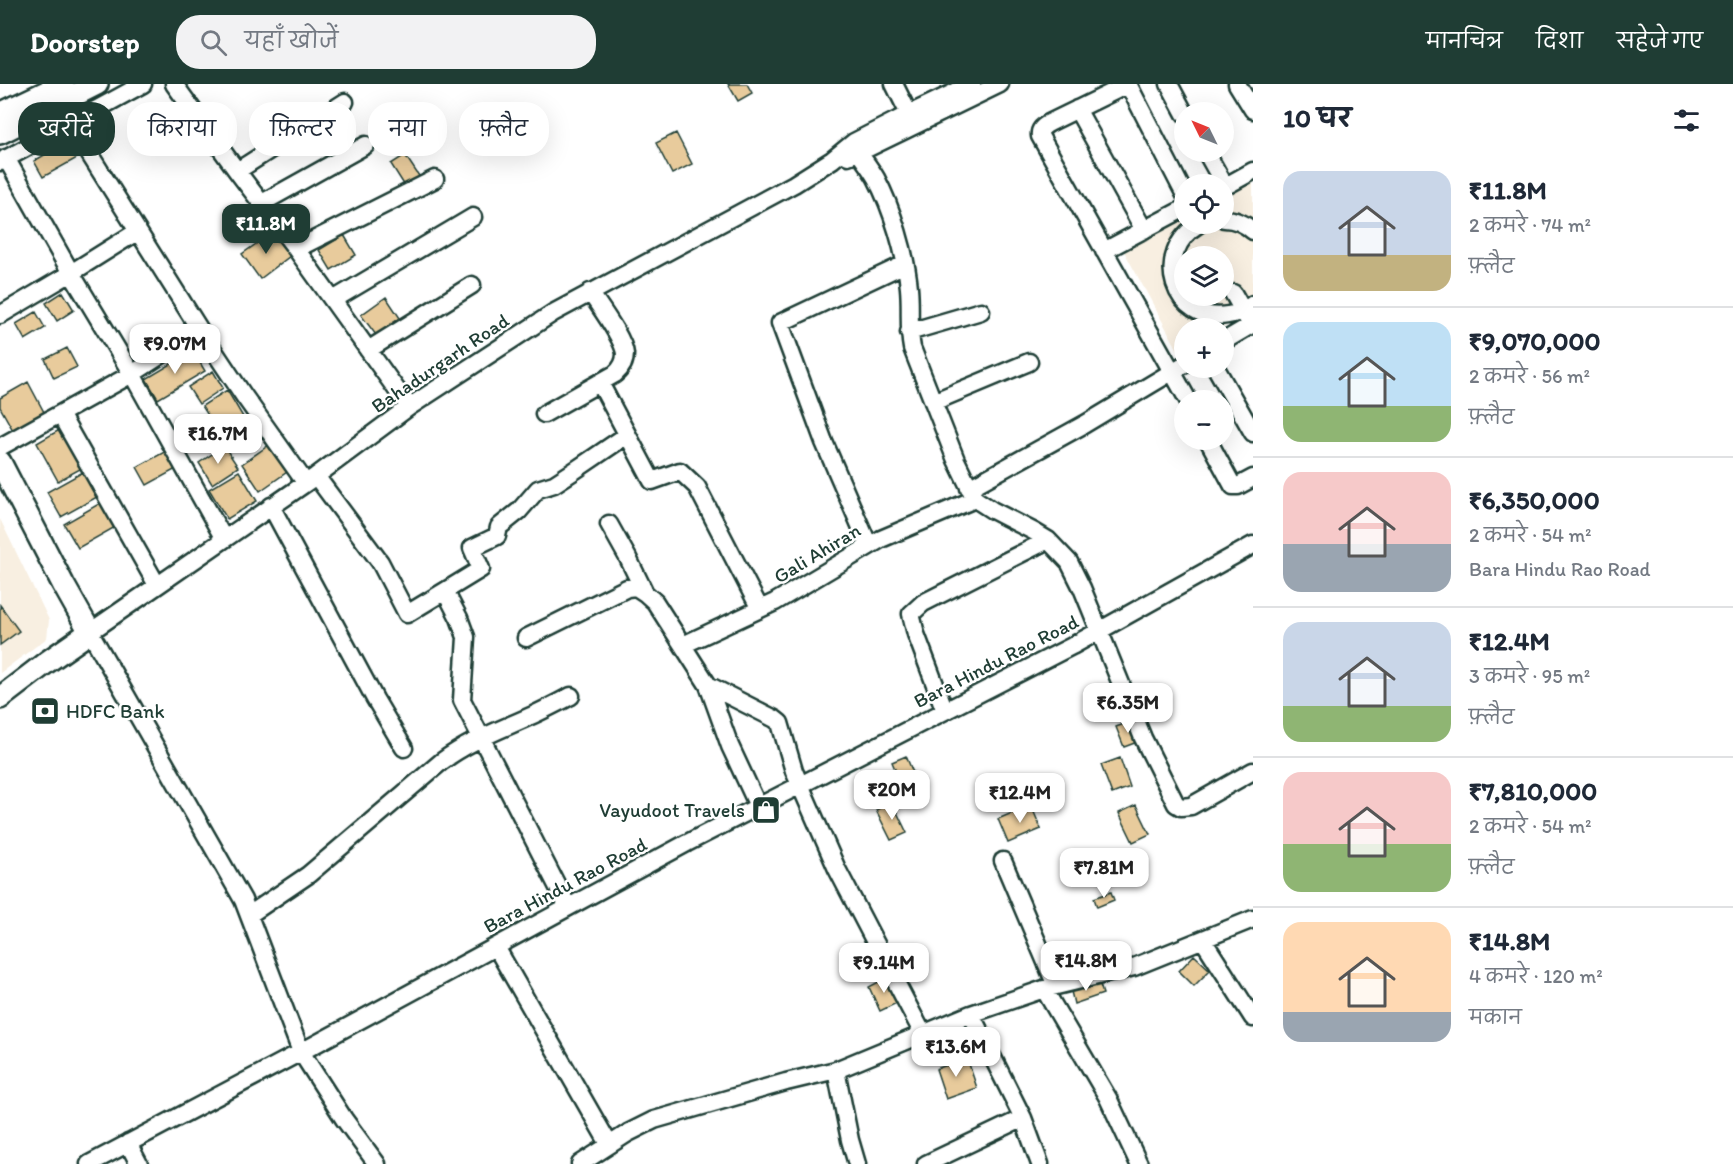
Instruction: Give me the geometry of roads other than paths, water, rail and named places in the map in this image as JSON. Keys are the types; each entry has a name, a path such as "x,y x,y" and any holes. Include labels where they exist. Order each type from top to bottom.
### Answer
{"main road":[{"path":"0,114 97,84"},
{"path":"0,133 60,94"},
{"path":"0,462 90,632 0,698"}],"street":[{"path":"111,102 144,84"},
{"path":"174,84 333,300 408,407"},
{"path":"894,84 912,120"},
{"name":"Bahadurgarh Road","path":"912,120 972,84"},
{"name":"Bahadurgarh Road","path":"90,632 311,479 408,407 553,313 794,184 832,160 912,120 1000,84"},
{"path":"1174,174 1128,84 1045,126 1040,132 1040,136 1104,251 1174,359"},
{"path":"1169,84 1179,102"},
{"path":"1237,84 1253,110"},
{"path":"1077,109 1144,230"},
{"path":"262,203 366,145"},
{"path":"856,148 875,176 888,203 905,264 909,287 909,332 917,362 956,460 972,493 992,510 1048,540 1069,562 1082,588 1143,738 1176,804 1181,807 1191,806 1253,771"},
{"path":"18,152 3,160 132,374 225,539"},
{"path":"91,156 244,396 380,562 407,614 481,569 472,548 497,536 499,527 519,511 538,489 554,484 627,435"},
{"path":"237,171 260,156"},
{"path":"1234,181 1253,171"},
{"path":"296,249 435,178"},
{"path":"1104,251 1174,214"},
{"path":"333,300 473,217"},
{"path":"1234,220 1246,225 1253,231"},
{"path":"0,315 138,231"},
{"path":"1185,234 1175,248 1172,265 1173,281 1180,295 1191,306 1205,314 1220,317 1236,314 1250,316"},
{"path":"869,546 824,442 780,323 905,264"},
{"path":"368,350 471,285"},
{"path":"544,414 615,374 620,369 625,356 619,338 590,292"},
{"path":"1234,294 1250,316"},
{"path":"909,332 981,311"},
{"path":"1234,331 1250,316"},
{"path":"0,447 132,374 200,330"},
{"path":"933,402 1029,362"},
{"name":"Gali Ahiran","path":"683,645 775,602 881,539 972,493 1174,370"},
{"path":"1221,378 1253,433"},
{"path":"600,383 652,481 680,471 697,487 760,609"},
{"path":"60,414 157,585"},
{"path":"1213,450 1233,486 1238,486 1253,478"},
{"path":"272,506 375,699 404,748"},
{"path":"609,524 645,593"},
{"path":"945,711 916,634 911,614 923,603 1048,540"},
{"name":"Bara Hindu Rao Road","path":"89,1164 758,806 1099,631 1253,545"},
{"path":"526,638 627,588 636,587 645,593 655,602 708,685 730,746 758,806"},
{"path":"445,591 466,637 462,700 568,907"},
{"path":"90,632 243,900 301,1052 344,1119 377,1164"},
{"path":"708,685 780,723 794,771 837,870 923,1034"},
{"path":"249,915 308,875 458,750 481,737 534,715 571,696"},
{"path":"1003,861 1050,987 1108,1098 1139,1164"},
{"path":"580,1164 609,1144 654,1120 836,1070 971,1014 1050,987 1134,967 1253,919"},
{"path":"1203,940 1253,1018"},
{"path":"496,946 609,1144"},
{"path":"971,1014 1023,1118 1040,1164"},
{"path":"836,1070 857,1164"},
{"path":"926,1164 1023,1118"},
{"path":"129,1143 139,1164"}],"place":[{"name":"HDFC Bank","path":"45,711"},
{"name":"Vayudoot Travels","path":"766,810"}]}
